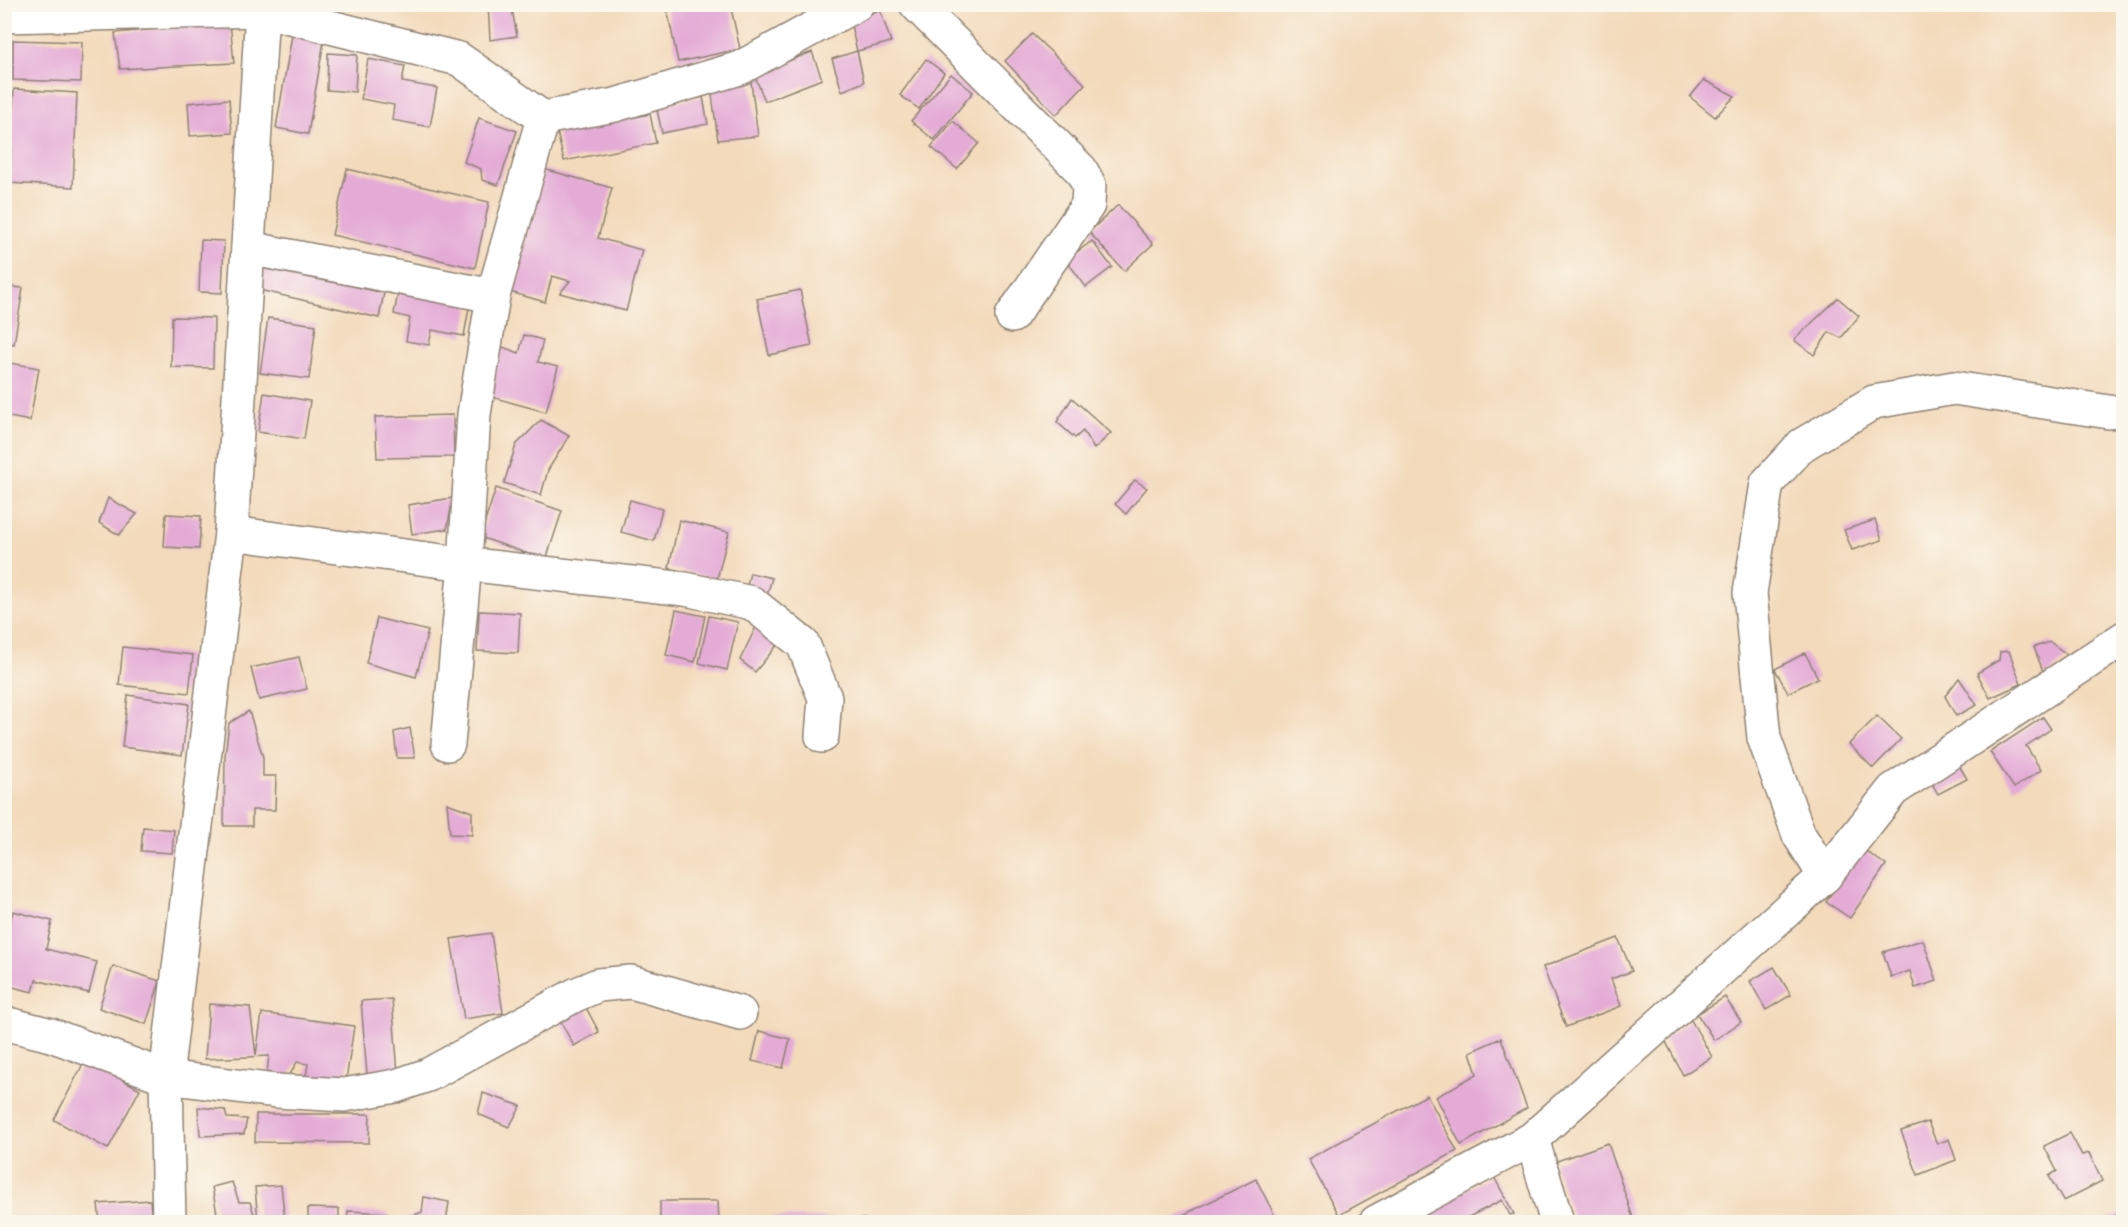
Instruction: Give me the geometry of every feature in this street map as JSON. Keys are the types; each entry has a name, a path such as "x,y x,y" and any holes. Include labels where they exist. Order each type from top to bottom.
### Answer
{"street":[{"path":"4,16 262,10 459,59 543,118 615,105 740,68 858,4"},
{"path":"916,4 1081,170 1089,185 1088,205 1012,316"},
{"path":"170,1222 166,1077 231,533 262,10"},
{"path":"448,744 465,564 474,414 493,296 543,118"},
{"path":"248,248 493,296"},
{"path":"1825,876 1799,835 1764,738 1750,593 1767,483 1802,445 1874,402 1954,388 2109,412"},
{"path":"231,533 465,564 685,589 752,603 803,644 825,698 822,736"},
{"path":"1376,1222 1532,1139 1825,876 1893,790 2124,638"},
{"path":"4,1023 51,1035 166,1077 276,1091 344,1095 396,1086 428,1075 575,995 598,986 632,982 740,1013"},
{"path":"1532,1139 1557,1222"}],"building":[{"path":"488,4 511,4 517,36 490,40"},
{"path":"666,4 730,4 740,49 678,62"},
{"path":"880,10 891,42 857,51 850,21"},
{"path":"230,22 234,63 120,69 115,33"},
{"path":"293,29 325,35 308,134 276,128"},
{"path":"1032,34 1085,84 1056,115 1005,61"},
{"path":"13,40 82,42 81,82 13,80"},
{"path":"857,51 864,82 842,91 832,59"},
{"path":"812,52 822,79 765,101 754,74"},
{"path":"328,53 357,55 355,92 327,90"},
{"path":"368,59 405,66 402,82 437,88 430,127 392,120 394,105 361,99"},
{"path":"926,59 944,73 919,109 900,95"},
{"path":"951,74 973,92 934,140 911,121"},
{"path":"1704,80 1735,96 1715,117 1690,97"},
{"path":"751,82 758,136 718,140 711,87"},
{"path":"14,89 77,93 73,187 9,183"},
{"path":"703,97 708,124 662,133 656,105"},
{"path":"229,99 232,133 190,136 188,103"},
{"path":"650,114 656,143 564,161 557,132"},
{"path":"479,118 517,131 498,185 482,180 481,169 464,162"},
{"path":"953,121 979,143 957,169 931,147"},
{"path":"347,169 489,202 475,268 332,235"},
{"path":"544,169 612,188 598,238 642,250 626,311 560,293 570,281 552,276 545,302 510,292"},
{"path":"1118,205 1153,244 1124,271 1089,232"},
{"path":"201,240 224,241 222,293 199,292"},
{"path":"1092,241 1112,267 1086,287 1066,260"},
{"path":"264,266 384,293 379,318 259,290"},
{"path":"4,286 23,288 14,344 4,342"},
{"path":"399,288 470,302 464,336 432,330 429,345 406,341 410,318 394,314"},
{"path":"800,290 812,346 769,355 757,299"},
{"path":"1838,298 1859,316 1841,338 1829,332 1814,355 1794,340"},
{"path":"172,317 214,318 213,368 171,367"},
{"path":"268,318 316,325 309,379 260,373"},
{"path":"524,335 543,340 538,362 558,367 546,412 484,395 489,342 519,353"},
{"path":"4,362 39,368 30,421 4,416"},
{"path":"264,393 310,401 304,439 258,432"},
{"path":"1072,398 1111,433 1094,449 1083,431 1075,438 1057,422"},
{"path":"453,415 454,457 377,458 375,417"},
{"path":"541,420 569,436 548,470 541,495 504,483 516,445"},
{"path":"1135,480 1147,488 1126,514 1115,504"},
{"path":"496,488 562,511 546,560 480,537"},
{"path":"108,498 137,514 119,535 99,523"},
{"path":"453,498 447,529 412,534 408,505"},
{"path":"630,500 662,509 654,541 621,532"},
{"path":"166,514 201,516 199,549 164,547"},
{"path":"679,520 729,532 717,579 669,568"},
{"path":"1875,520 1882,540 1852,550 1844,530"},
{"path":"750,573 772,578 767,595 746,589"},
{"path":"676,610 705,616 695,662 666,655"},
{"path":"479,611 520,613 518,653 477,651"},
{"path":"709,616 738,622 727,670 699,663"},
{"path":"377,618 428,631 416,677 366,663"},
{"path":"757,625 779,643 755,672 740,660"},
{"path":"2050,642 2069,656 2045,677 2034,647"},
{"path":"123,647 193,655 189,693 119,685"},
{"path":"2009,651 2021,684 1990,698 1977,673 1999,660 2000,652"},
{"path":"1805,653 1818,678 1788,693 1775,669"},
{"path":"299,657 307,689 259,700 251,668"},
{"path":"1959,678 1977,705 1956,716 1945,696"},
{"path":"128,695 189,704 182,755 122,747"},
{"path":"249,711 263,757 263,776 276,776 275,810 252,810 252,826 224,826 225,756 229,723"},
{"path":"1877,716 1901,739 1873,768 1849,744"},
{"path":"2043,717 2051,729 2026,746 2041,770 2014,788 1990,752"},
{"path":"410,728 415,758 397,758 394,732"},
{"path":"1956,760 1967,779 1938,794 1928,776"},
{"path":"447,803 472,812 472,835 450,834"},
{"path":"143,827 174,830 172,853 141,851"},
{"path":"1861,848 1886,865 1850,918 1826,902"},
{"path":"13,911 52,921 46,949 97,962 89,993 36,980 33,992 4,985 4,944"},
{"path":"491,933 503,1013 464,1019 451,939"},
{"path":"1618,938 1632,971 1611,979 1621,1006 1566,1027 1543,967"},
{"path":"1923,940 1937,981 1915,988 1910,971 1891,977 1883,952"},
{"path":"113,966 160,981 146,1024 99,1008"},
{"path":"1774,967 1791,995 1766,1010 1750,981"},
{"path":"1725,997 1741,1022 1714,1040 1697,1014"},
{"path":"392,999 398,1073 367,1075 361,1001"},
{"path":"583,1002 599,1032 574,1046 557,1015"},
{"path":"209,1004 250,1007 256,1055 262,1013 354,1026 346,1081 306,1076 308,1064 297,1062 289,1076 267,1072 269,1056 205,1059"},
{"path":"1691,1020 1712,1057 1683,1075 1664,1038"},
{"path":"759,1031 790,1039 783,1068 752,1061"},
{"path":"1501,1038 1527,1108 1461,1145 1436,1097 1477,1074 1470,1052"},
{"path":"85,1060 140,1089 108,1149 54,1120"},
{"path":"483,1093 521,1106 509,1127 478,1114"},
{"path":"1427,1095 1457,1151 1339,1215 1308,1159"},
{"path":"198,1107 225,1110 227,1118 247,1119 244,1134 200,1136"},
{"path":"256,1114 370,1114 369,1143 255,1142"},
{"path":"1928,1122 1937,1144 1949,1139 1956,1160 1918,1175 1901,1131"},
{"path":"2070,1133 2082,1155 2089,1153 2102,1181 2063,1201 2049,1176 2057,1171 2044,1146"},
{"path":"1608,1143 1633,1218 1620,1222 1574,1222 1554,1162"},
{"path":"1493,1175 1514,1214 1510,1215 1502,1200 1459,1222 1409,1222"},
{"path":"1256,1179 1278,1222 1169,1222"},
{"path":"232,1182 239,1202 250,1202 254,1214 218,1219 212,1187"},
{"path":"281,1185 285,1222 258,1222 255,1187"},
{"path":"424,1197 449,1202 446,1222 398,1222 422,1212"},
{"path":"150,1200 152,1222 100,1222 98,1204"},
{"path":"660,1201 718,1201 719,1222 660,1222"},
{"path":"308,1208 339,1209 339,1222 308,1222"},
{"path":"348,1211 388,1213 387,1222 347,1222"},
{"path":"2124,1212 2124,1222 2101,1222"},
{"path":"770,1217 865,1219 869,1222 770,1222"}]}
